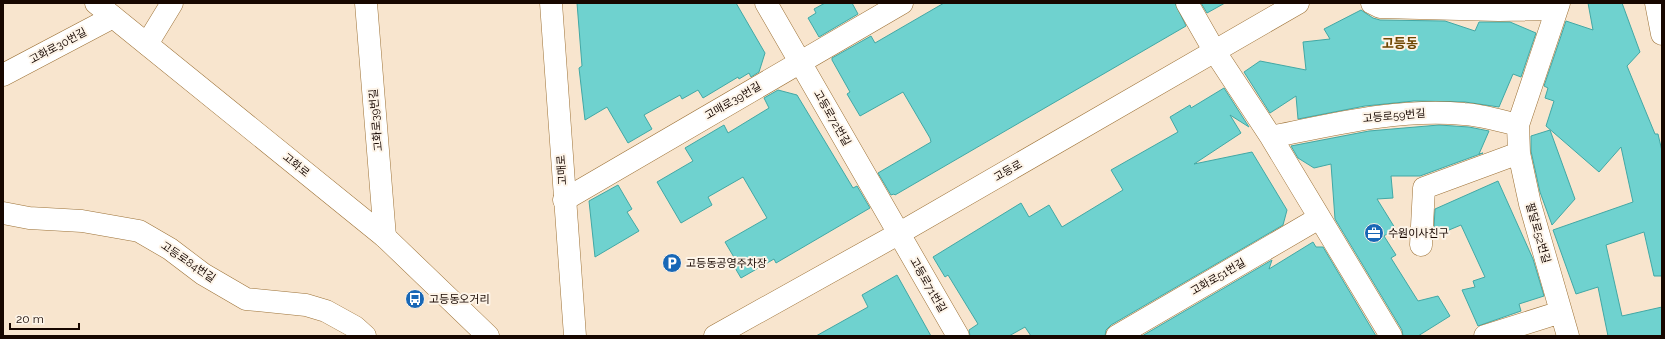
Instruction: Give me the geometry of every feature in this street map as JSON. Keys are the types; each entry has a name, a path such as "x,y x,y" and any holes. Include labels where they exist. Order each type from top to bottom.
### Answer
{"street":[{"name":"고화로","path":"96,3 385,237 488,336"},
{"path":"147,44 172,3"},
{"name":"고화로39번길","path":"366,3 385,237"},
{"name":"고매로","path":"551,3 564,200 576,336"},
{"name":"고등로72번길","path":"766,3 898,234"},
{"name":"고매로39번길","path":"564,200 902,3"},
{"path":"1187,3 1215,52 1271,137 1391,336"},
{"name":"고등로","path":"715,336 898,234 1298,3"},
{"path":"1372,3 1380,7 1499,10 1558,6"},
{"path":"1656,3 1662,34"},
{"name":"팔달로52번길","path":"1558,6 1518,125 1519,153 1530,204 1568,336"},
{"name":"고화로30번길","path":"3,75 113,17"},
{"name":"고등로59번길","path":"1271,137 1378,116 1441,112 1467,114 1518,125"},
{"path":"1421,245 1424,188 1519,153"},
{"name":"고등로84번길","path":"3,213 29,218 82,221 139,231 170,249 203,274 246,299 306,305 326,311 355,327 365,336"},
{"name":"고화로51번길","path":"1117,336 1319,218"},
{"name":"고등로71번길","path":"898,234 958,336"},
{"path":"1485,336 1561,312"}],"building":[{"path":"577,3 736,3 765,53 759,72 751,77 749,73 739,79 738,77 703,98 698,90 682,99 680,95 644,115 652,129 628,143 607,107 585,120 579,68 582,66"},
{"path":"825,3 852,3 858,14 819,37 808,18 816,13 814,9"},
{"path":"944,3 1175,3 1186,26 895,195 891,195 878,173 931,142 930,138 903,92 860,116 847,94 850,92 832,58 871,36 875,43"},
{"path":"1201,3 1225,3 1207,13"},
{"path":"1588,3 1622,3 1640,52 1627,66 1655,134 1658,134 1662,151 1662,276 1654,276 1644,232 1606,245 1622,316 1662,307 1662,336 1608,336 1598,287 1576,294 1553,230 1633,202 1621,147 1599,172 1546,126 1554,101 1545,98 1548,88 1544,86 1566,21 1593,30"},
{"path":"1361,10 1373,18 1380,20 1445,21 1475,31 1479,22 1510,22 1536,33 1521,77 1513,74 1499,107 1465,102 1414,101 1365,106 1298,119 1296,96 1270,113 1244,72 1260,61 1306,70 1303,42 1330,39 1324,29"},
{"path":"1224,88 1249,127 1230,115 1241,133 1194,164 1252,152 1287,210 1283,225 1111,325 1106,330 1105,336 1031,336 1025,327 1009,336 970,336 969,330 978,324 948,275 945,277 933,257 1021,203 1029,217 1049,205 1062,227 1123,190 1111,170 1178,132 1170,117 1190,105 1191,108"},
{"path":"778,90 797,95 853,188 857,186 870,208 776,263 774,259 741,278 731,261 735,259 725,242 767,218 743,177 708,197 712,205 681,223 657,182 693,161 685,148 724,125 728,133 769,108 764,98"},
{"path":"1439,125 1469,127 1489,131 1479,154 1483,153 1420,176 1391,176 1393,198 1377,199 1395,228 1384,236 1396,255 1391,258 1418,301 1438,296 1450,316 1418,336 1403,336 1402,330 1335,219 1331,164 1314,168 1298,158 1291,146 1369,131"},
{"path":"1550,130 1575,199 1552,225 1540,192 1531,151 1531,136"},
{"path":"1498,181 1533,259 1544,296 1519,304 1521,311 1478,326 1462,290 1475,287 1473,281 1485,277 1461,225 1437,235 1434,228 1435,209"},
{"path":"618,185 632,209 627,212 639,231 595,257 589,201"},
{"path":"1313,242 1316,247 1323,247 1376,336 1142,336 1272,260 1269,269"},
{"path":"897,275 931,336 816,336 868,307 862,295"}],"place":[{"name":"수원이사친구","path":"1374,233"},
{"name":"고등동공영주차장","path":"672,263"},
{"name":"고등동오거리","path":"415,299"}],"district":[{"name":"고등동","path":"1400,43"}]}
